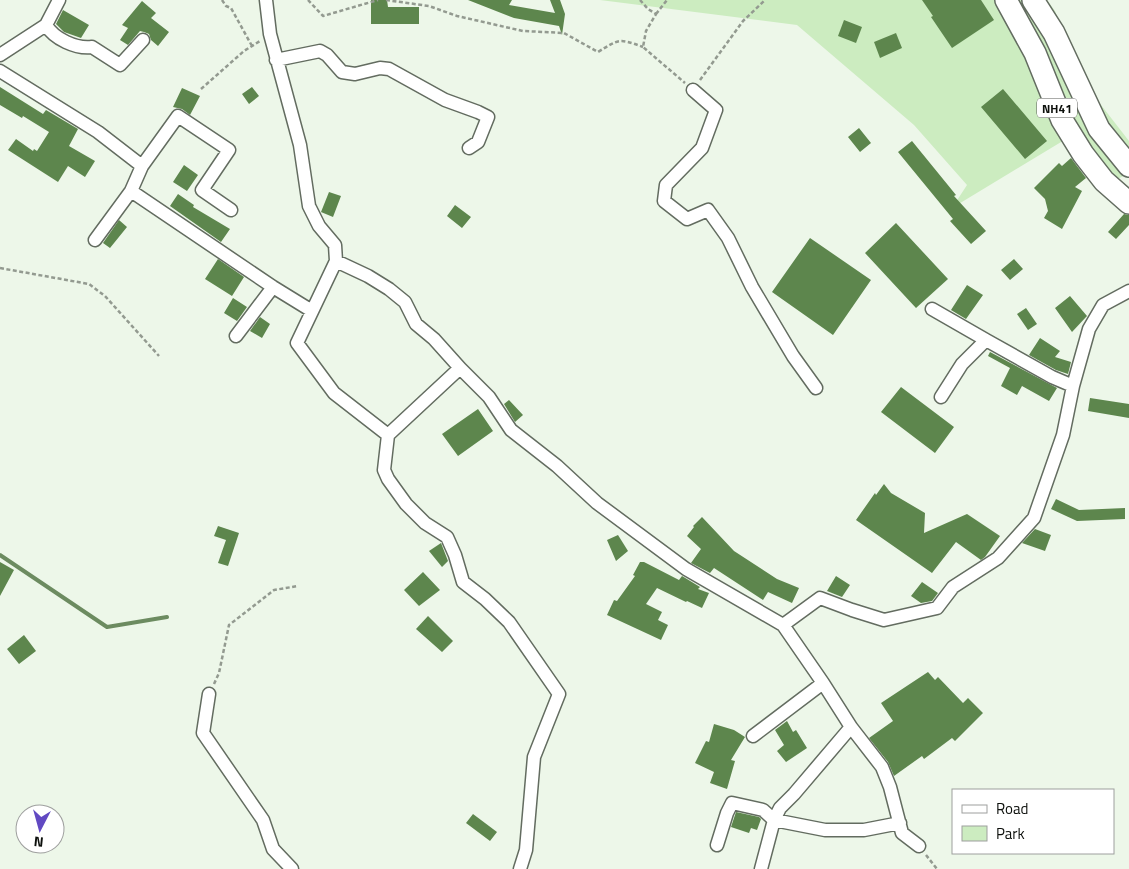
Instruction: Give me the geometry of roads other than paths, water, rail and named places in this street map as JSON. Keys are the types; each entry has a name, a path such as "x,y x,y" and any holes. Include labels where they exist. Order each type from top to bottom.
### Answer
{"highway":[{"name":"NH41","path":"1006,0 1035,53 1062,120 1083,154 1104,182 1129,203"},
{"name":"NH41","path":"1033,0 1054,33 1099,129 1129,166"}],"street":[{"path":"0,55 46,25 60,0"},
{"path":"266,0 270,34 276,60 300,145 309,206 319,226 335,245 336,261 297,343 334,394 388,435"},
{"path":"46,25 50,32 61,39 83,48 92,47 120,65 143,40"},
{"path":"276,60 320,51 327,55 342,72 355,74 380,68 389,69 445,100 488,117 478,142 470,148"},
{"path":"0,71 98,132 142,166"},
{"path":"693,90 716,110 702,148 666,185 664,201 687,219 708,210 728,238 752,287 793,356 816,388"},
{"path":"95,240 131,191 142,166 178,116 228,150 202,190 231,210"},
{"path":"131,191 273,287 312,311"},
{"path":"336,261 368,276 405,302 416,324 434,339 460,368 490,396 511,430 557,466 597,503 686,569 783,625 851,727 882,767 890,787 902,833 919,846"},
{"path":"236,336 273,287"},
{"path":"783,625 820,598 884,620 937,608 953,587 998,558 1034,518 1063,435 1073,386 1090,329 1103,305 1129,291"},
{"path":"932,309 1052,377 1073,386"},
{"path":"941,397 962,364 986,340"},
{"path":"460,368 388,435 384,470 406,504 425,523 447,537 456,555 463,582 485,598 509,622 558,694 534,757 526,850 520,869"},
{"path":"753,736 823,683"},
{"path":"209,694 203,733 263,820 273,849 292,869"},
{"path":"762,869 774,820 780,808 851,727"},
{"path":"717,845 732,803 763,810 774,820 825,830 864,830 900,823"}],"waterway":[{"path":"0,555 107,627 167,617"}]}
